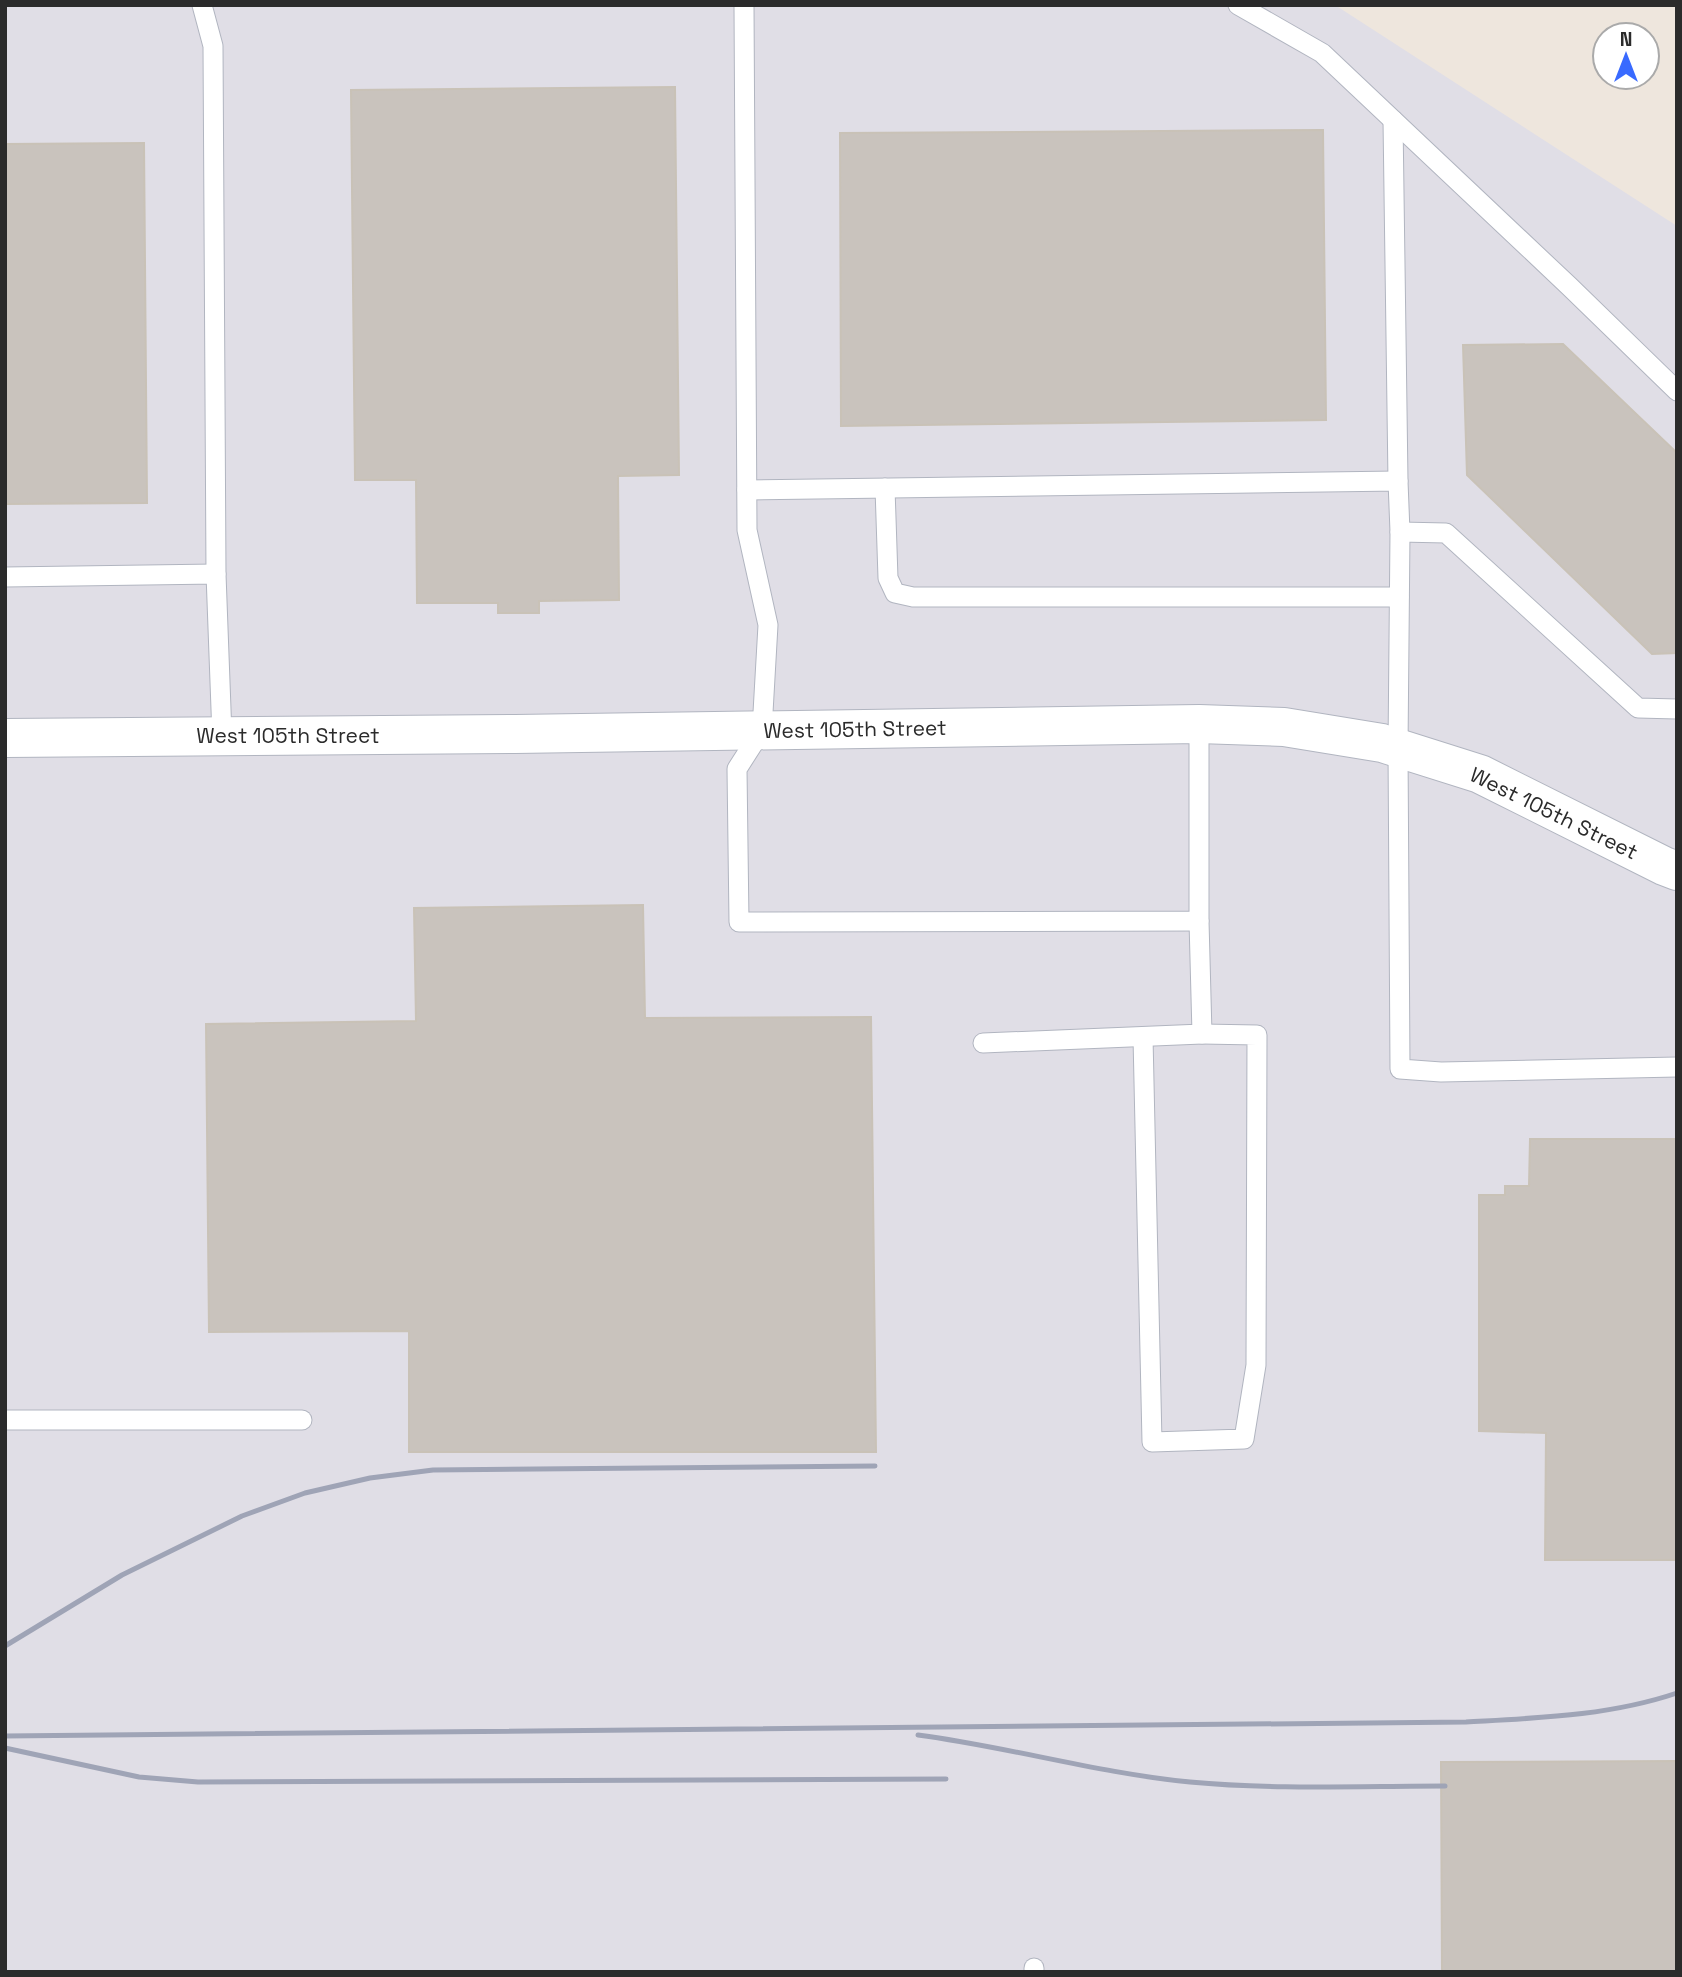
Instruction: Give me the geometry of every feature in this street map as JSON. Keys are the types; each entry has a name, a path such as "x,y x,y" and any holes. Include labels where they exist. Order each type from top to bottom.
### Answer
{"main road":[{"name":"West 105th Street","path":"5,738 1199,724 1284,727 1382,743 1480,774 1677,871"}],"lane":[{"path":"202,5 212,46 216,574 222,736"},
{"path":"744,5 747,530 768,625 762,730 737,769 739,922 1199,921"},
{"path":"1238,5 1322,53 1677,391"},
{"path":"1393,120 1400,532 1400,1069 1441,1072 1677,1067"},
{"path":"747,490 1398,481"},
{"path":"885,488 888,578 895,593 913,597 1399,597"},
{"path":"1400,532 1446,533 1638,708 1677,709"},
{"path":"5,577 216,574"},
{"path":"1199,724 1202,1034"},
{"path":"983,1043 1202,1034 1257,1035 1256,1365 1244,1439 1152,1442 1143,1037"},
{"path":"5,1420 302,1420"}],"shaded area":[{"path":"5,5 1335,5 1677,226 1677,1972 5,1972"}],"building":[{"path":"675,87 679,475 618,476 619,600 539,601 539,613 498,613 498,603 417,603 416,480 355,480 351,90"},
{"path":"1323,130 1326,420 841,426 840,133"},
{"path":"144,143 147,503 5,504 5,144"},
{"path":"1563,344 1677,453 1677,653 1652,654 1467,475 1463,345"},
{"path":"643,905 645,1018 871,1017 876,1452 409,1452 409,1331 209,1332 206,1024 416,1021 414,908"},
{"path":"1530,1139 1677,1139 1677,1560 1545,1560 1546,1433 1479,1431 1479,1195 1505,1195 1505,1186 1529,1186"},
{"path":"1677,1761 1677,1972 1442,1972 1441,1762"}],"railway":[{"path":"5,1646 122,1575 242,1516 305,1493 370,1478 433,1470 875,1466"},
{"path":"5,1736 1466,1722 1599,1711 1677,1693"},
{"path":"918,1735 1121,1773 1190,1782 1285,1787 1445,1786"},
{"path":"5,1748 139,1777 198,1782 946,1779"}]}
